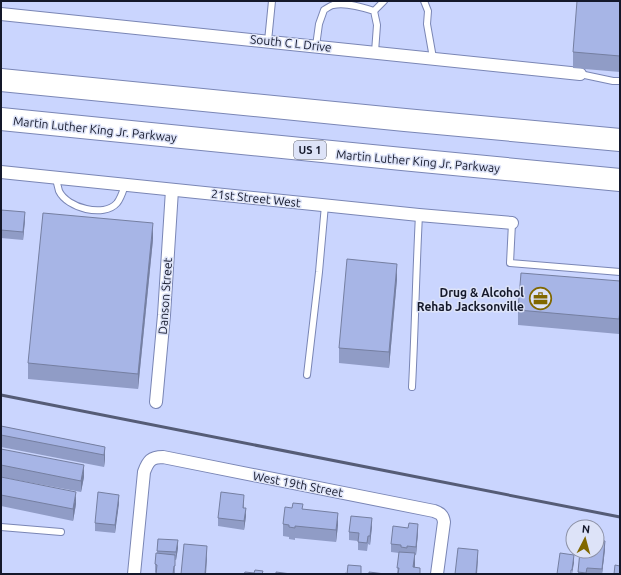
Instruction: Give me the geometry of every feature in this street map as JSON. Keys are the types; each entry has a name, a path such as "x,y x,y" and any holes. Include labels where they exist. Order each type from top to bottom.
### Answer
{"highway":[{"path":"1,80 620,140"},
{"name":"Martin Luther King Jr. Parkway","path":"1,119 402,160 620,180"}],"street":[{"name":"South C L Drive","path":"1,14 580,74"},
{"name":"21st Street West","path":"1,172 125,186 512,223"},
{"name":"Danson Street","path":"156,402 164,315 172,190"},
{"name":"West 19th Street","path":"134,574 144,472 147,464 152,459 158,457 434,511 443,517 444,527 437,574"}],"lane":[{"path":"268,41 272,1"},
{"path":"374,12 384,1"},
{"path":"425,1 428,12 427,24 433,58"},
{"path":"316,46 319,24 324,10 332,5 345,5 374,12"},
{"path":"374,12 376,26 375,52"},
{"path":"580,74 613,81 620,81"},
{"path":"56,179 60,192 68,201 89,210 98,211 108,209 117,202 125,186"},
{"path":"307,375 325,205"},
{"path":"412,387 416,322 419,215"},
{"path":"512,223 510,263 620,272"},
{"path":"1,527 61,532"}],"building":[{"path":"577,1 620,1 620,56 573,52"},
{"path":"1,210 25,212 23,232 1,230"},
{"path":"43,213 153,223 138,374 28,363"},
{"path":"347,259 397,264 389,352 339,348"},
{"path":"521,273 620,281 619,319 518,310"},
{"path":"1,426 105,447 104,455 1,435"},
{"path":"1,449 84,465 81,481 1,465"},
{"path":"1,477 76,492 73,509 1,495"},
{"path":"98,492 119,495 115,525 95,523"},
{"path":"221,492 244,495 243,508 246,508 244,521 218,518"},
{"path":"293,503 303,504 302,509 338,513 336,530 295,526 295,528 283,524 285,507 292,508"},
{"path":"351,516 372,518 370,536 368,536 367,543 358,542 359,533 349,532"},
{"path":"409,523 418,524 416,547 407,546 407,548 401,547 401,545 391,544 393,526 408,528"},
{"path":"158,539 178,540 176,552 157,551"},
{"path":"184,544 207,546 205,574 181,574"},
{"path":"458,548 478,550 476,574 455,574"},
{"path":"399,552 415,553 413,567 420,568 420,574 398,574 399,568 397,568"},
{"path":"156,553 175,555 173,574 156,574"},
{"path":"560,553 565,554 565,559 573,559 571,574 557,574"},
{"path":"579,559 603,559 602,569 587,568 586,573 578,572"},
{"path":"348,565 361,566 361,574 347,574"},
{"path":"615,565 620,566 620,574 614,574"},
{"path":"255,570 263,571 262,574 244,574 245,572 254,573"},
{"path":"276,572 291,574 276,574"},
{"path":"369,572 385,574 369,574"}],"railway":[{"path":"1,395 620,517"}],"place":[{"name":"Drug & Alcohol Rehab Jacksonville","path":"540,299"}]}
